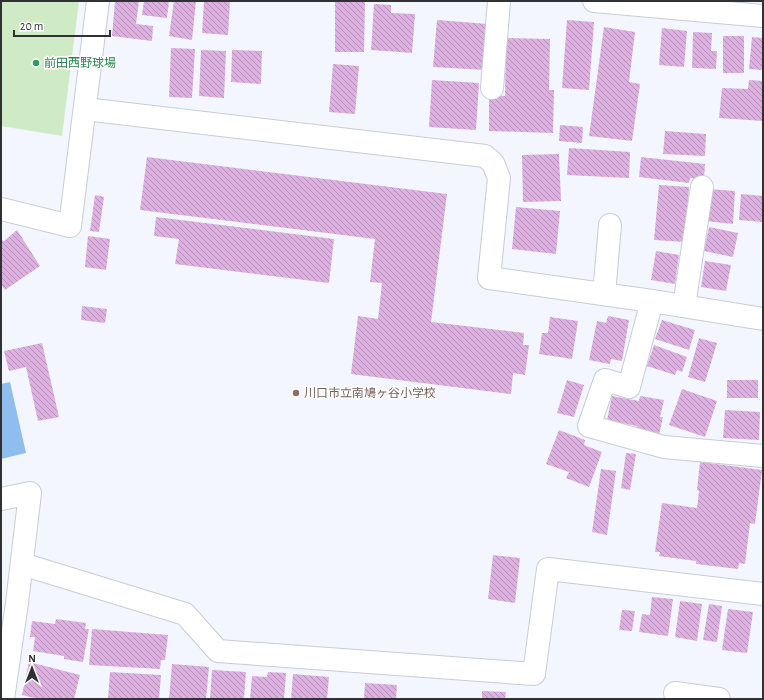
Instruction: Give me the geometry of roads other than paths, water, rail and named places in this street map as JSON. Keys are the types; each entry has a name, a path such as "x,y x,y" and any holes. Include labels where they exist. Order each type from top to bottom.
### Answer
{"street":[{"path":"1,209 70,226 98,1"},
{"path":"492,88 499,1"},
{"path":"594,1 633,3 763,16"},
{"path":"85,109 485,156 493,163 499,178 489,278 652,301 763,319"},
{"path":"684,306 702,187"},
{"path":"604,294 610,225"},
{"path":"652,301 629,387 605,380 588,426 664,447 763,456"},
{"path":"1,499 30,493 22,564 9,604 3,699"},
{"path":"22,564 186,614 218,651 534,674 548,569 763,594"},
{"path":"676,693 719,699"}],"water":[{"path":"10,382 26,453 1,459 1,384"}],"place":[{"name":"前田西野球場","path":"36,63"},
{"name":"川口市立南鳩ヶ谷小学校","path":"296,393"}]}
